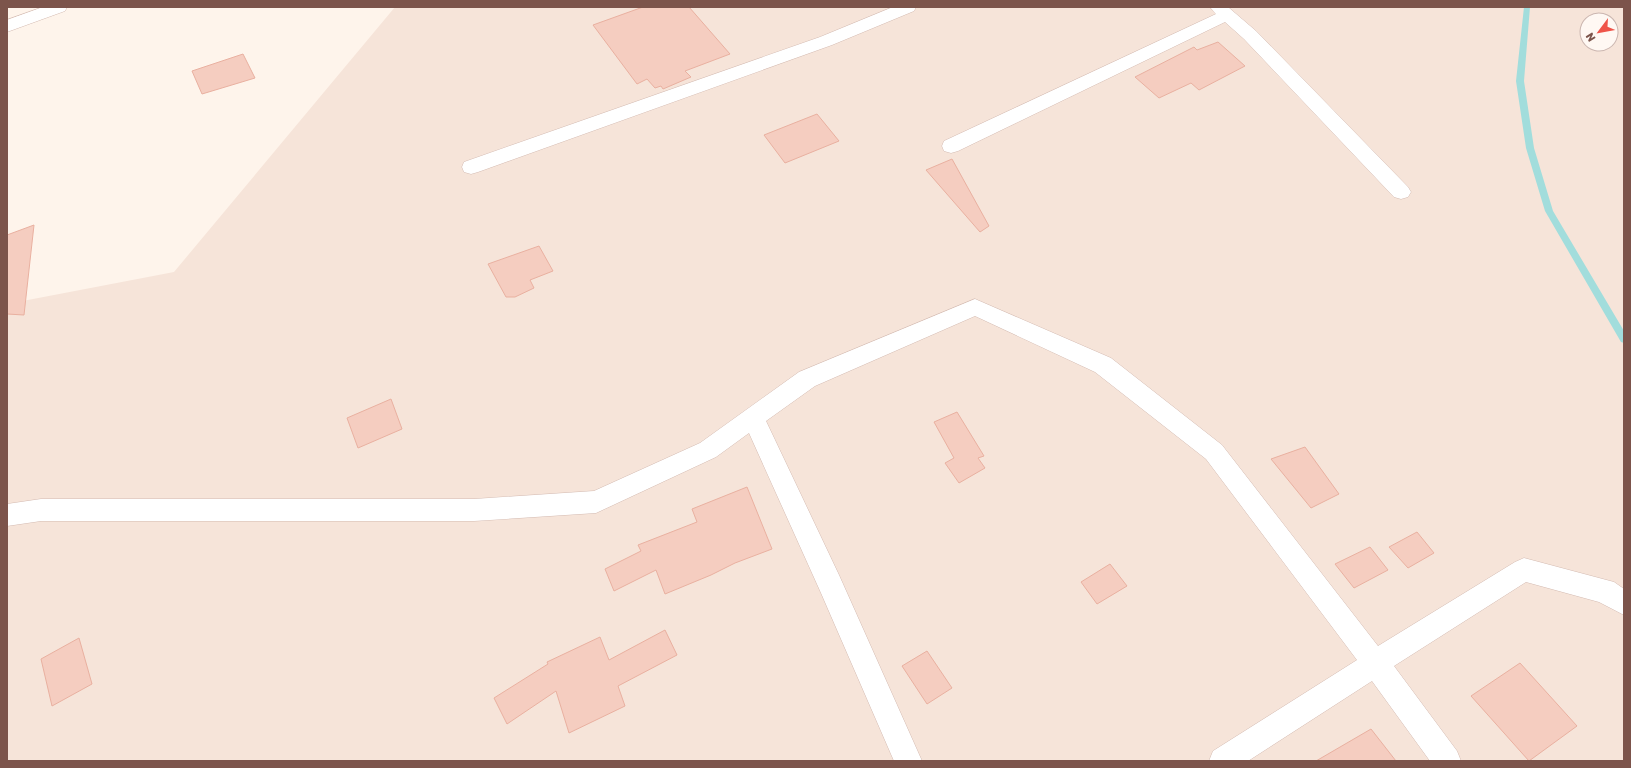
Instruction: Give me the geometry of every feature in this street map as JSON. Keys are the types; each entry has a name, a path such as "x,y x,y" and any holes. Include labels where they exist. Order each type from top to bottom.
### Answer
{"street":[{"path":"7,26 59,7"},
{"path":"471,167 826,41 908,7"},
{"path":"950,146 1223,11 1250,35 1401,192"},
{"path":"7,515 41,510 474,510 596,502 708,450 807,379 975,307 1103,365 1214,452 1375,663 1447,761"},
{"path":"753,417 830,584 908,761"},
{"path":"1224,761 1375,663 1524,570 1605,591 1624,603"}],"shaded area":[{"path":"395,7 1624,7 1624,761 7,761 7,304 174,272"}],"building":[{"path":"643,7 689,7 730,54 685,71 691,77 663,89 661,86 655,88 647,79 637,84 593,25"},
{"path":"1218,42 1245,66 1199,90 1191,83 1159,98 1135,77 1194,47 1197,50"},
{"path":"243,54 255,78 202,94 192,71"},
{"path":"817,114 839,141 785,163 764,135"},
{"path":"952,159 989,226 980,232 926,170"},
{"path":"34,225 24,315 7,314 7,235"},
{"path":"539,246 553,271 530,280 534,288 515,297 506,297 488,264"},
{"path":"391,399 402,429 358,448 347,418"},
{"path":"957,412 984,456 978,458 985,468 959,483 945,463 954,458 934,422"},
{"path":"1305,447 1339,494 1311,508 1271,459"},
{"path":"747,487 772,549 735,563 711,575 665,594 656,570 614,591 605,569 641,551 638,545 697,522 692,509"},
{"path":"1417,532 1434,553 1408,568 1389,547"},
{"path":"1370,547 1388,570 1354,588 1335,564"},
{"path":"1110,564 1127,586 1097,604 1081,582"},
{"path":"665,630 677,655 618,686 625,706 569,733 556,691 507,724 494,698 548,664 547,662 600,637 609,660"},
{"path":"79,638 92,684 52,706 41,659"},
{"path":"927,651 952,688 927,704 902,666"},
{"path":"1520,663 1577,726 1529,761 1471,696"},
{"path":"1371,729 1396,761 1316,761"}],"waterway":[{"path":"1527,7 1520,81 1530,148 1549,211 1624,339"}]}
